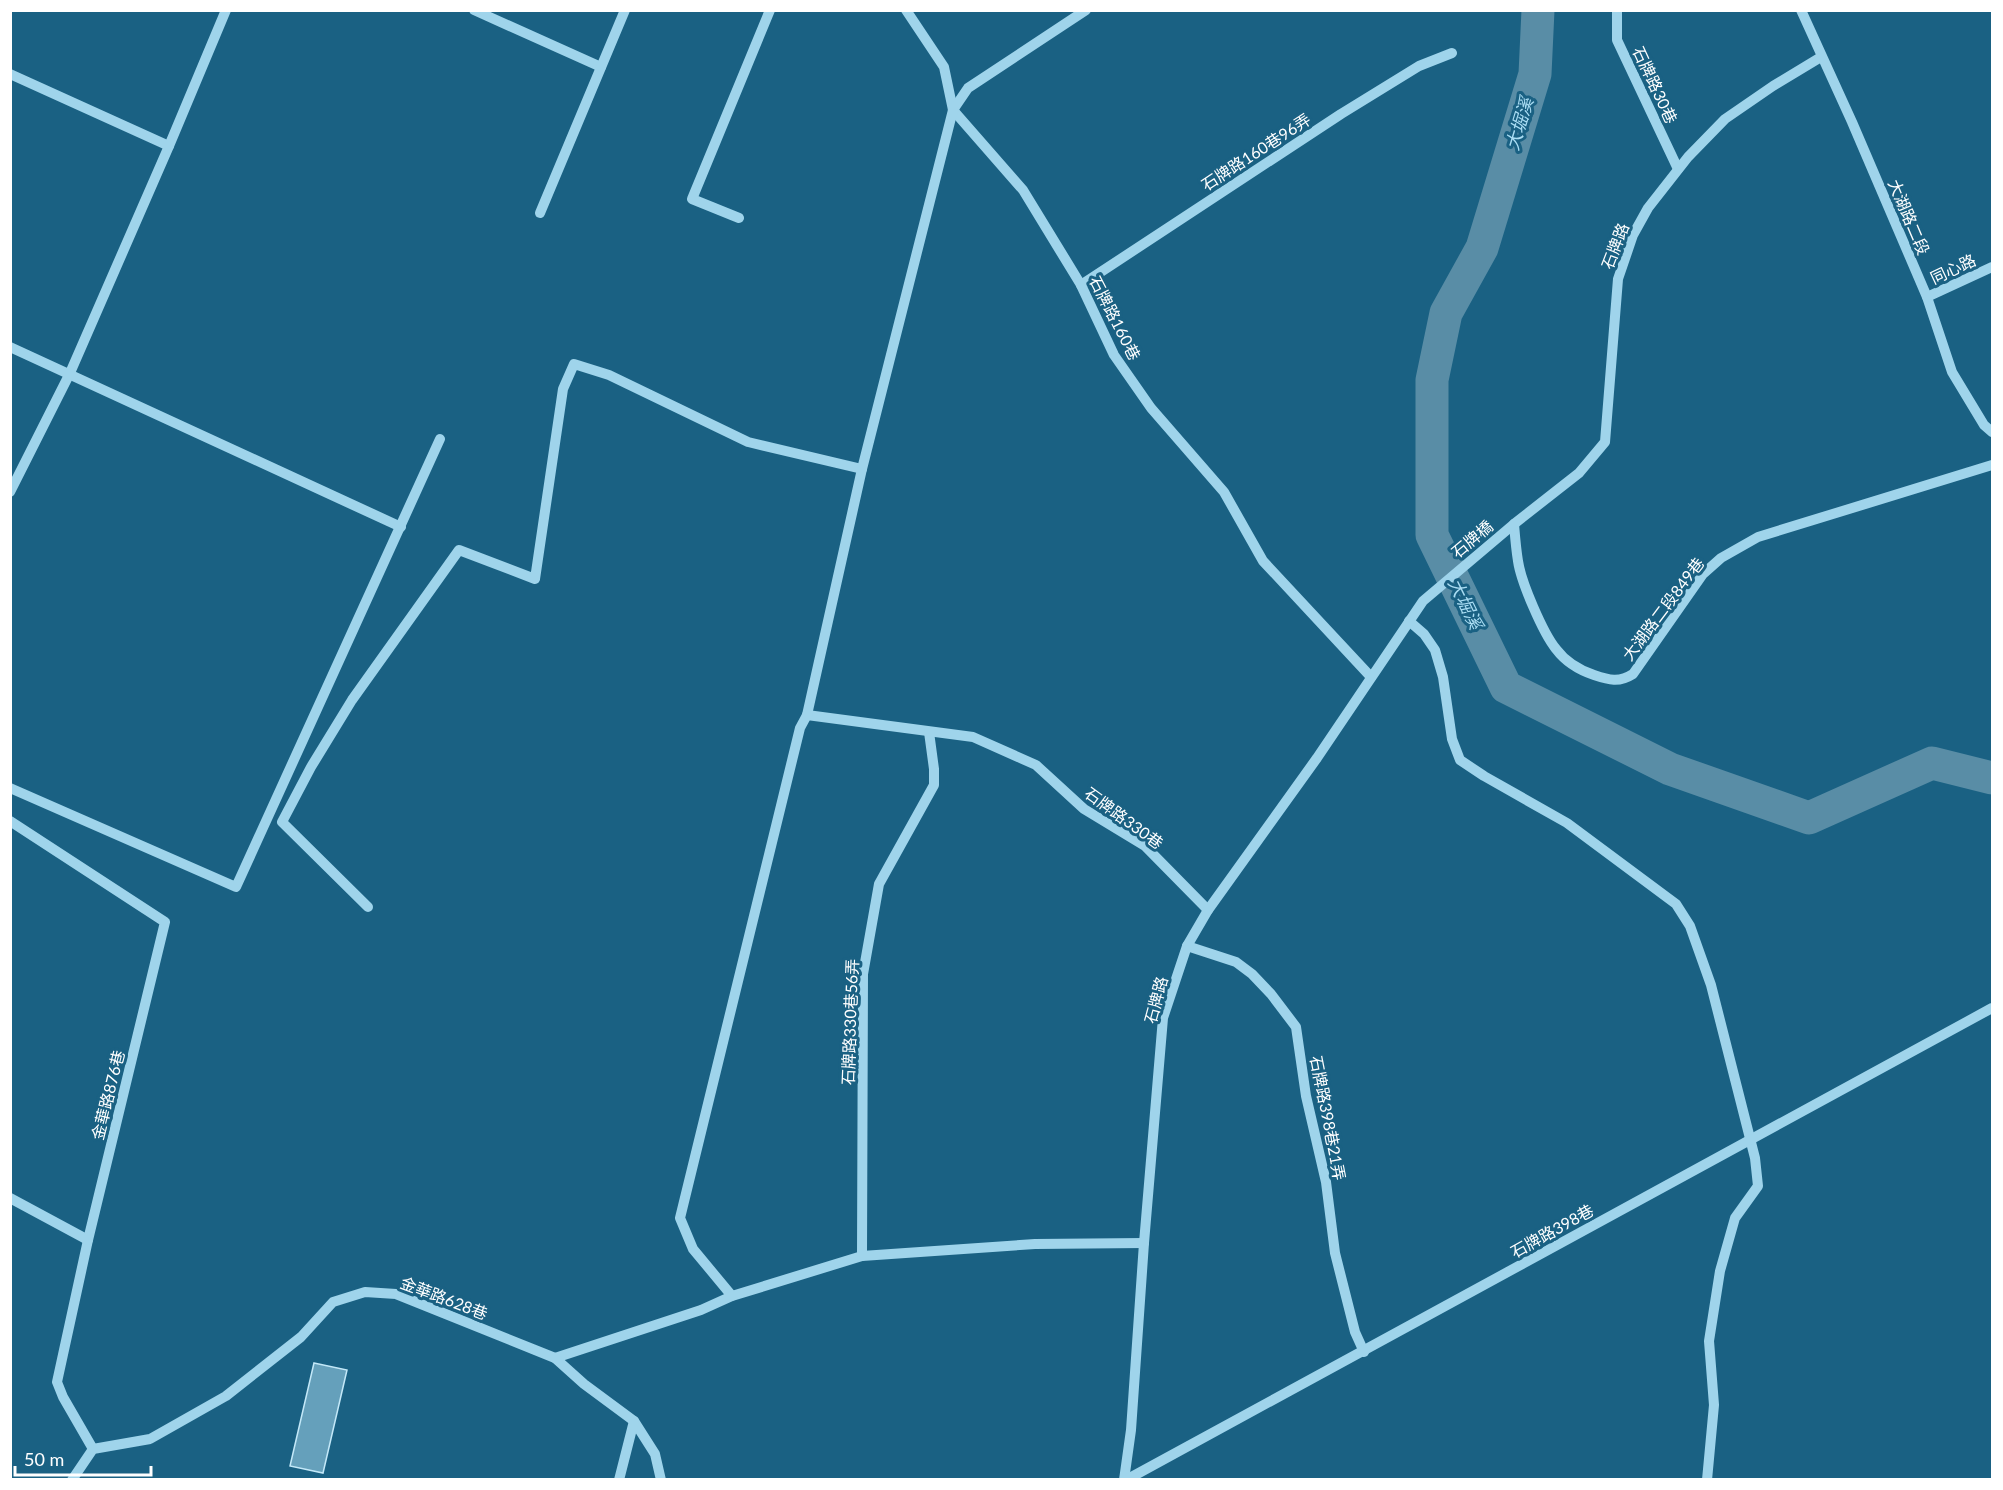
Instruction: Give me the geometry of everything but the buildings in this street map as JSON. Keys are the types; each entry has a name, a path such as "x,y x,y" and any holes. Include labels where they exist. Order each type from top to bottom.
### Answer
{"street":[{"path":"10,492 69,373 226,10"},
{"path":"474,10 601,67"},
{"path":"540,213 625,10"},
{"path":"739,218 692,199 770,10"},
{"name":"石牌路160巷","path":"906,10 944,68 953,110 1023,190 1081,285 1114,355 1152,408 1224,492 1263,561 1371,677"},
{"path":"732,1296 693,1250 680,1218 800,728 807,715 862,469 953,110 968,88 1086,10"},
{"name":"石牌路30巷","path":"1617,10 1617,40 1678,169"},
{"name":"大湖路二段","path":"1802,10 1927,297 1952,372 1984,425 1992,432"},
{"name":"石牌路160巷96弄","path":"1081,285 1341,114 1419,66 1452,53"},
{"name":"石牌路","path":"1514,524 1579,472 1605,442 1618,279 1634,235 1648,208 1678,169 1725,119 1821,57"},
{"path":"10,74 169,146"},
{"name":"同心路","path":"1927,297 1992,267"},
{"path":"10,347 400,527"},
{"path":"368,907 282,822 311,767 352,700 459,550 535,579 563,389 574,364 609,375 748,442 862,469"},
{"path":"10,789 236,887 440,439"},
{"name":"大湖路二段849巷","path":"1514,524 1518,563 1528,597 1555,649 1571,664 1589,674 1622,681 1633,674 1703,574 1721,558 1758,537 1992,465"},
{"name":"石牌橋","path":"1423,601 1514,524"},
{"name":"石牌路","path":"1125,1479 1131,1430 1163,1018 1187,946 1208,910 1317,758 1423,601"},
{"path":"1409,621 1424,633 1435,650 1443,677 1452,739 1460,760 1567,823 1676,904 1690,926 1711,985 1755,1158 1758,1186 1735,1218 1720,1271 1709,1341 1714,1405 1707,1479"},
{"name":"石牌路330巷","path":"807,715 973,737 1036,765 1084,810 1144,846 1208,910"},
{"name":"石牌路330巷56弄","path":"862,1256 863,974 879,884 934,785 929,732"},
{"name":"金華路876巷","path":"10,821 165,922 88,1240 57,1382 63,1397 93,1449"},
{"name":"石牌路398巷21弄","path":"1187,946 1236,962 1271,994 1296,1027 1306,1096 1326,1182 1335,1253 1355,1332 1364,1352"},
{"name":"石牌路398巷","path":"1125,1479 1364,1352 1992,1008"},
{"path":"10,1198 88,1240"},
{"path":"555,1358 701,1310 732,1296 862,1256 1035,1244 1144,1243"},
{"name":"金華路628巷","path":"93,1449 150,1439 207,1407 226,1396 301,1337 333,1302 365,1292 396,1294 555,1358 584,1384 634,1421 655,1454 660,1479"},
{"path":"619,1479 634,1421"},
{"path":"72,1479 93,1449"}],"waterway":[{"name":"大堀溪","path":"1538,10 1535,74 1482,248 1446,313 1432,380 1432,535 1506,687 1670,769 1809,818 1932,763 1992,778"}]}
